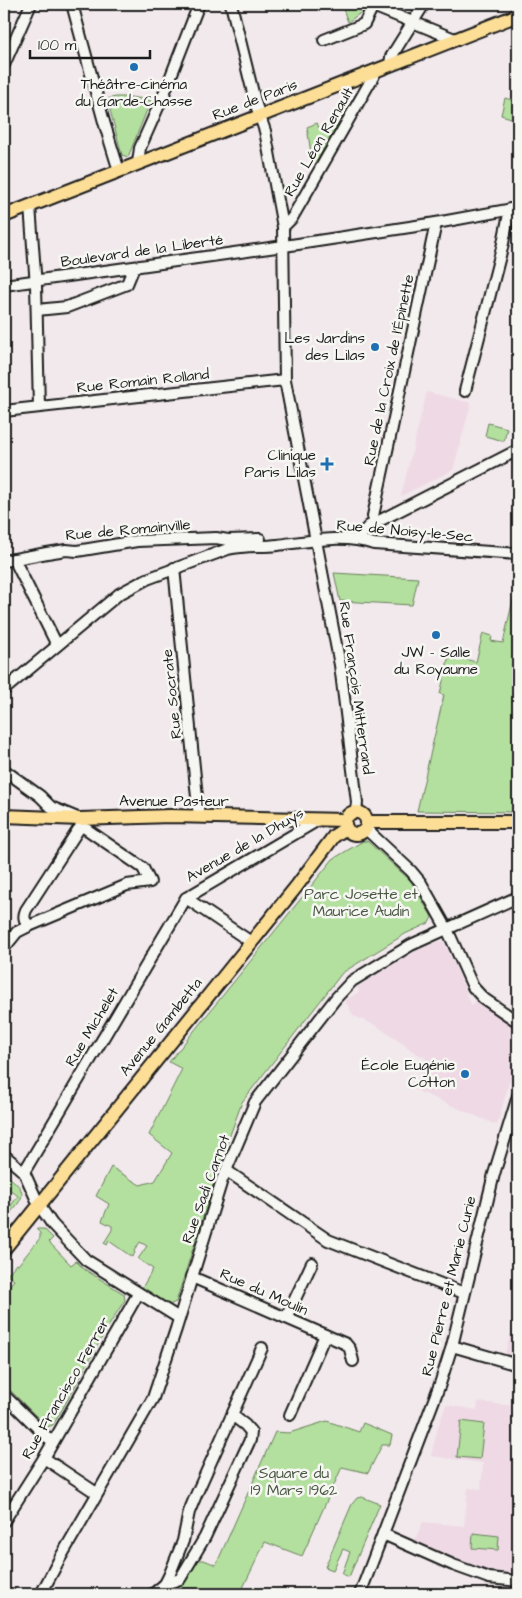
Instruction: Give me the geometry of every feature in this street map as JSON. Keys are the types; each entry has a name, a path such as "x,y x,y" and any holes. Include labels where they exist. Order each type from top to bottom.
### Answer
{"main road":[{"name":"Rue de Paris","path":"4,216 518,15"},
{"path":"367,826 365,816 356,812 349,815 346,824 350,833 357,834 367,826 518,822"},
{"name":"Avenue Pasteur","path":"4,816 81,822 199,817 320,819 346,824"},
{"name":"Avenue Gambetta","path":"4,1249 296,887 334,836 346,824"}],"street":[{"path":"4,65 31,4"},
{"path":"72,4 119,171"},
{"path":"138,163 140,148 164,94 199,4"},
{"name":"Rue François Mitterrand","path":"230,4 265,131 283,227 285,380 340,665 357,802 356,812"},
{"path":"390,65 391,57 424,4"},
{"path":"324,40 364,24 372,5 457,40"},
{"name":"Rue Léon Renault","path":"283,227 292,218 377,70"},
{"path":"30,206 36,281 39,408"},
{"path":"465,391 514,208"},
{"name":"Boulevard de la Liberté","path":"4,285 284,246 436,223 514,208"},
{"name":"Rue de la Croix de l'Épinette","path":"375,523 373,516 436,223"},
{"path":"37,310 67,307 127,284 134,267"},
{"name":"Rue Romain Rolland","path":"4,411 285,380"},
{"path":"357,539 369,526 518,450"},
{"name":"Rue de Romainville","path":"4,561 66,550 77,551 137,541 216,538 227,544"},
{"name":"Rue de Noisy-le-Sec","path":"4,690 119,594 147,579 227,544 241,546 277,545 316,540 357,539 374,544 518,554"},
{"path":"14,559 57,645"},
{"name":"Rue Socrate","path":"174,568 199,817"},
{"path":"4,770 40,796 51,807 81,822 143,868 150,882 127,886 29,926 17,932 4,948"},
{"name":"Avenue de la Dhuys","path":"186,898 320,819"},
{"path":"29,926 24,916 26,910 78,830 81,822"},
{"path":"367,826 422,883 447,930 473,987 483,998 518,1022"},
{"name":"Rue Sadi Carnot","path":"41,1594 153,1398 222,1180 255,1102 336,998 352,981 411,945 518,897"},
{"path":"186,898 250,942"},
{"name":"Rue Michelet","path":"24,1172 186,898"},
{"name":"Rue Pierre et Marie Curie","path":"360,1594 440,1384 452,1346 494,1174 518,1096"},
{"path":"4,1155 24,1172 39,1205 52,1224 86,1260 179,1318"},
{"path":"227,1171 328,1240 464,1292"},
{"path":"286,1318 312,1263"},
{"name":"Rue du Moulin","path":"192,1276 346,1344 350,1348 353,1361"},
{"name":"Rue Francisco Ferrer","path":"4,1521 44,1458 138,1294"},
{"path":"290,1415 325,1335"},
{"path":"452,1346 518,1364"},
{"path":"165,1584 183,1541 189,1512 196,1494 262,1348"},
{"path":"4,1395 52,1442"},
{"path":"153,1594 165,1584 180,1579 205,1537 250,1440 251,1432 232,1415"},
{"path":"44,1458 95,1492"},
{"path":"383,1534 453,1565 489,1578 518,1581"}],"shaded area":[{"path":"427,392 471,403 453,470 401,496"},
{"path":"442,941 472,1005 476,1000 518,1030 518,1050 497,1125 413,1089 426,1058 377,1026 354,1016 345,1001 359,992 357,987 418,950"},
{"path":"518,1309 518,1356 505,1353"},
{"path":"478,1402 517,1406 516,1409 518,1409 518,1574 482,1570 415,1540 423,1522 464,1526 468,1488 481,1489 483,1463 431,1456 446,1405 477,1410"}],"green space":[{"path":"341,4 365,6 363,11 348,22"},
{"path":"116,97 151,100 128,157 122,155 107,99"},
{"path":"505,98 518,102 518,120 501,115"},
{"path":"332,122 338,124 316,162 312,160 307,127 317,123 319,128"},
{"path":"488,423 507,428 504,441 485,436"},
{"path":"334,573 418,578 412,605 340,601"},
{"path":"518,578 518,812 417,811 444,695 440,694 449,655 476,662 483,633 492,636 491,641 503,643"},
{"name":"Parc Josette et Maurice Audin","path":"363,841 367,841 411,881 432,917 429,923 405,934 342,973 242,1102 221,1160 176,1302 169,1305 142,1288 153,1269 138,1259 147,1246 140,1242 132,1257 109,1241 107,1245 104,1243 112,1230 112,1226 102,1221 109,1204 96,1196 111,1167 140,1185 155,1181 172,1153 149,1135 182,1069 169,1062 333,859"},
{"path":"4,1173 18,1185 22,1195 6,1218 4,1215 18,1196 7,1187 4,1191"},
{"path":"36,1229 44,1229 53,1238 49,1242 71,1265 76,1261 84,1269 124,1294 125,1300 53,1425 47,1427 4,1384 4,1293 14,1280 7,1275 16,1264 18,1265 40,1238 40,1233"},
{"name":"Square du 19 Mars 1962","path":"327,1421 359,1432 363,1423 392,1435 390,1445 382,1445 368,1473 342,1467 302,1556 265,1542 240,1594 173,1594 193,1560 204,1560 216,1565 275,1432 289,1433"},
{"path":"461,1421 484,1424 480,1459 457,1457"},
{"path":"362,1497 380,1504 349,1577 342,1574 350,1552 343,1549 333,1570 325,1567 352,1504 357,1498"},
{"path":"473,1533 499,1536 498,1550 472,1548"}],"place":[{"name":"Théâtre-cinéma du Garde-Chasse","path":"134,67"},
{"name":"Les Jardins des Lilas","path":"375,347"},
{"name":"Clinique Paris Lilas","path":"327,464"},
{"name":"JW - Salle du Royaume","path":"436,635"},
{"name":"École Eugénie Cotton","path":"465,1074"}]}
